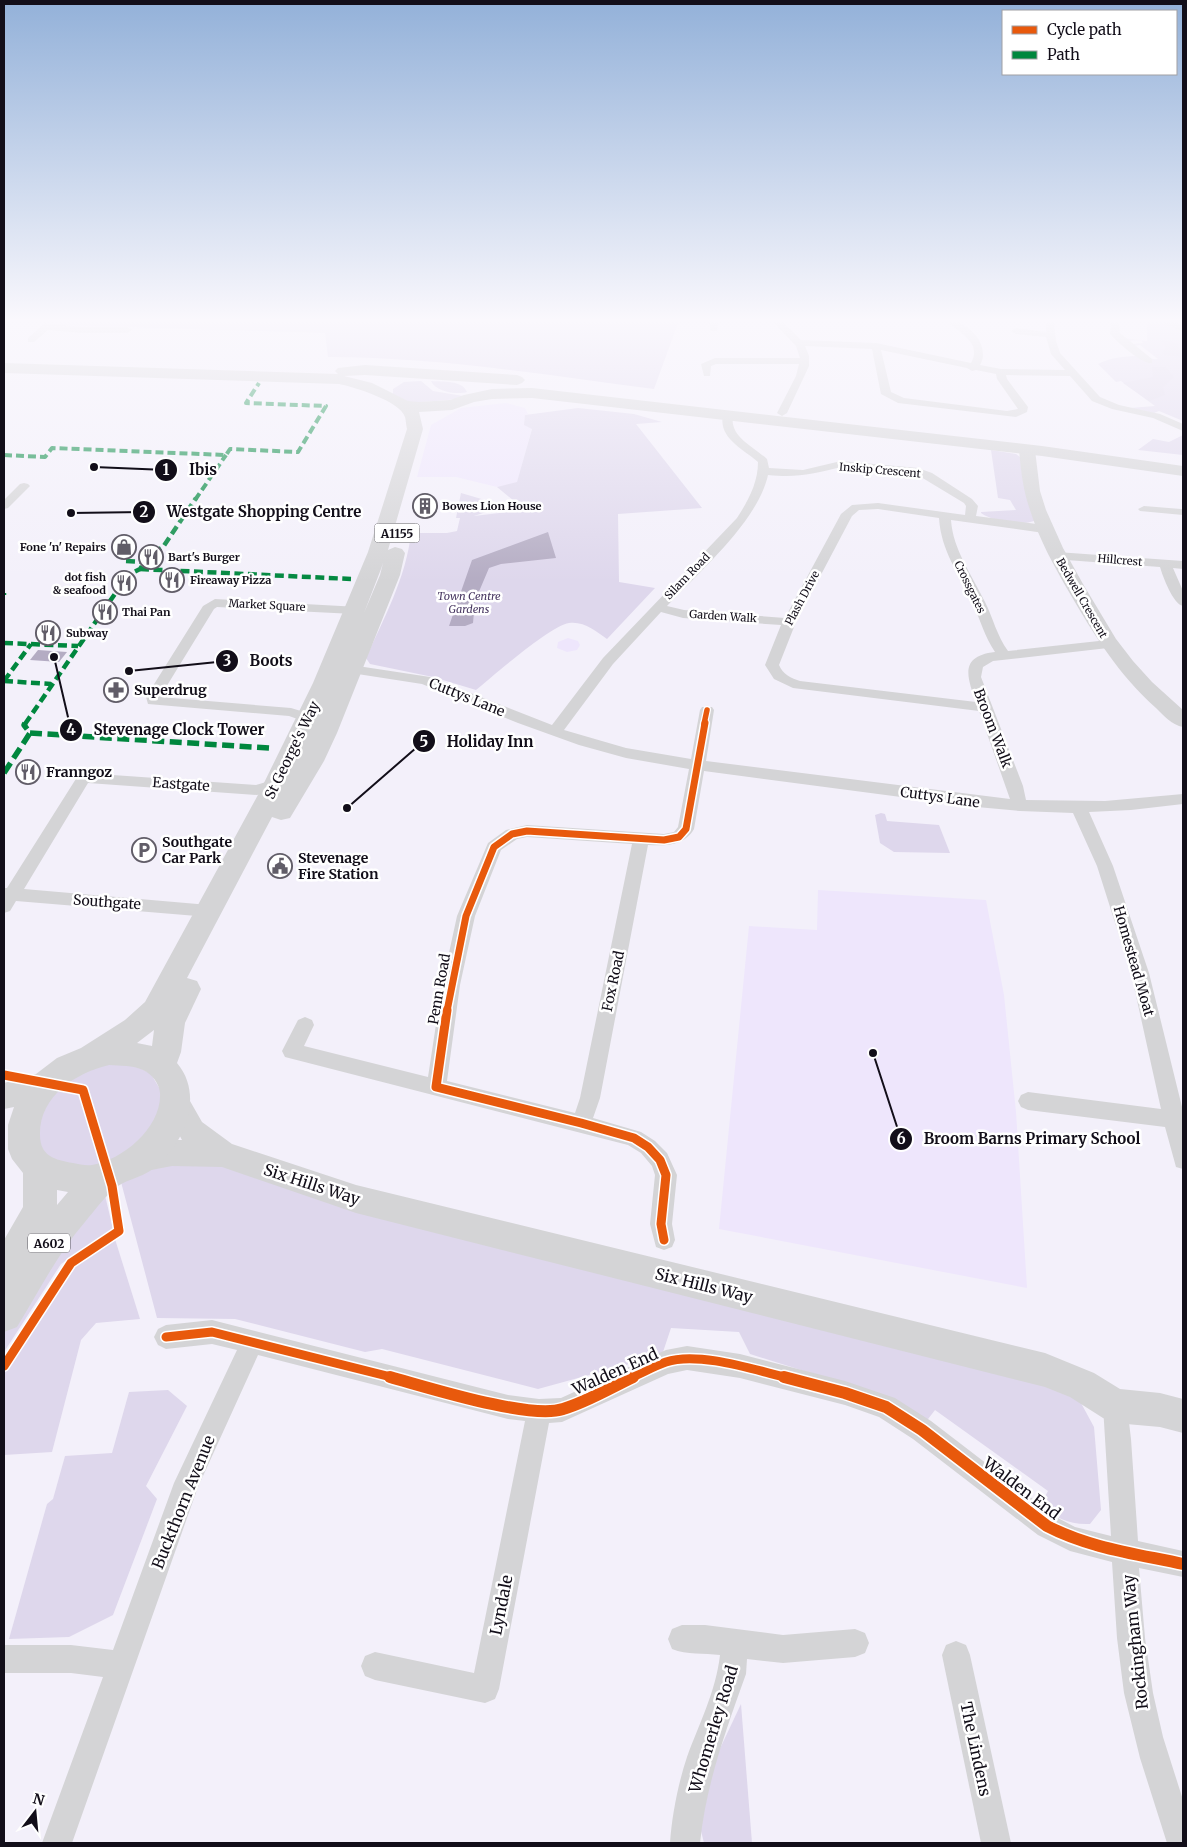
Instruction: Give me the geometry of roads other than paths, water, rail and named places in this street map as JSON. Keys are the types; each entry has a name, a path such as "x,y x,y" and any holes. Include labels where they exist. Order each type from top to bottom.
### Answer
{"main road":[{"name":"St George's Way","path":"92,1056 136,1030 155,1010 276,784 309,718 382,539 415,429 412,415 405,409"},
{"name":"St George's Way","path":"162,1065 170,1023 272,828 312,761 325,733 390,575 400,520 427,424 434,415 444,409"},
{"name":"A1155","path":"676,409 1027,450 1183,471"},
{"path":"750,409 1075,448 1183,465"},
{"name":"A602","path":"4,1273 40,1210 41,1196 22,1152 24,1124 35,1098 59,1072 92,1056 128,1054 149,1058 162,1065"},
{"path":"162,1065 175,1089 176,1103"},
{"name":"A602","path":"4,1096 47,1084"},
{"name":"A602","path":"22,1152 50,1174 73,1180 102,1178 140,1159 159,1140 170,1123 176,1103"},
{"name":"A602","path":"4,1314 59,1227 102,1178"}],"street":[{"path":"782,413 784,409"},
{"path":"968,409 1007,414 1021,411 1021,409"},
{"path":"1108,409 1118,415 1139,411 1183,428"},
{"path":"728,415 725,424 729,433 763,461 764,471"},
{"name":"Bedwell Crescent","path":"1027,450 1029,477 1044,529 1056,556 1108,644 1133,674 1183,721"},
{"name":"Inskip Crescent","path":"764,471 792,474 841,464 918,471 928,475 968,501 972,506 970,519"},
{"name":"Silam Road","path":"554,732 608,661 741,520 751,504 764,471"},
{"path":"4,506 24,486"},
{"name":"Plash Drive","path":"985,707 798,685 782,679 775,673 772,665 788,622 845,517 852,509 866,505 878,506 1044,529"},
{"path":"1144,509 1182,515"},
{"name":"Crossgates","path":"945,516 946,536 979,603 995,642 1004,655"},
{"name":"Hillcrest","path":"1056,556 1183,565"},
{"path":"1165,564 1169,577 1183,602"},
{"name":"Market Square","path":"309,718 291,712 160,702 153,700 153,697 209,606 215,603 354,610"},
{"name":"Garden Walk","path":"658,607 683,614 788,622"},
{"name":"Broom Walk","path":"1020,806 1015,786 974,672 977,664 1004,655 1108,644"},
{"name":"Cuttys Lane","path":"351,669 376,671 425,680 554,732 620,752 977,802 1020,806 1079,808 1134,806 1183,799"},
{"path":"697,764 707,710"},
{"name":"Penn Road","path":"436,1087 451,985 466,916 494,847 512,834 527,831 672,839 684,834 686,830 697,764"},
{"name":"Eastgate","path":"6,899 84,771 257,790 276,784"},
{"name":"Homestead Moat","path":"1079,808 1105,866 1137,964 1179,1119 1183,1160"},
{"name":"Fox Road","path":"581,1122 590,1098 641,838"},
{"name":"Southgate","path":"6,899 209,911"},
{"path":"305,1025 292,1051 581,1122 634,1138 648,1147 660,1160 666,1175 661,1224 664,1240"},
{"path":"1028,1101 1179,1119"},
{"name":"Six Hills Way","path":"176,1103 192,1131 222,1154"},
{"name":"Six Hills Way","path":"140,1159 172,1153 222,1154 356,1198 1045,1370 1082,1385 1115,1406 1160,1410 1183,1416"},
{"name":"Walden End","path":"166,1337 212,1332 508,1406 539,1411 562,1410 666,1362 687,1358 740,1366 845,1392 886,1407 922,1430 1047,1526 1079,1541 1183,1564"},
{"name":"Buckthorn Avenue","path":"57,1843 187,1483 253,1341"},
{"name":"Rockingham Way","path":"1115,1406 1134,1670 1142,1714 1182,1843"},
{"name":"Lyndale","path":"375,1666 485,1689 539,1411"},
{"path":"682,1640 705,1638 735,1644 783,1649 855,1643"},
{"name":"Whomerley Road","path":"685,1843 687,1820 701,1760 732,1674 735,1644"},
{"name":"The Lindens","path":"956,1656 996,1843"},
{"path":"4,1659 71,1659 120,1665"}],"place":[{"name":"Ibis","path":"94,467"},
{"name":"Bowes Lion House","path":"425,506"},
{"name":"Westgate Shopping Centre","path":"71,513"},
{"name":"Fone 'n' Repairs","path":"124,547"},
{"name":"Bart's Burger","path":"151,557"},
{"name":"Fireaway Pizza","path":"172,580"},
{"name":"dot fish & seafood","path":"124,583"},
{"name":"Thai Pan","path":"105,612"},
{"name":"Subway","path":"48,633"},
{"name":"Stevenage Clock Tower","path":"54,657"},
{"name":"Boots","path":"129,671"},
{"name":"Superdrug","path":"116,690"},
{"name":"Franngoz","path":"28,772"},
{"name":"Holiday Inn","path":"347,808"},
{"name":"Southgate Car Park","path":"144,850"},
{"name":"Stevenage Fire Station","path":"280,866"},
{"name":"Broom Barns Primary School","path":"873,1053"}],"park label":[{"name":"Town Centre Gardens","path":"469,602"}]}
